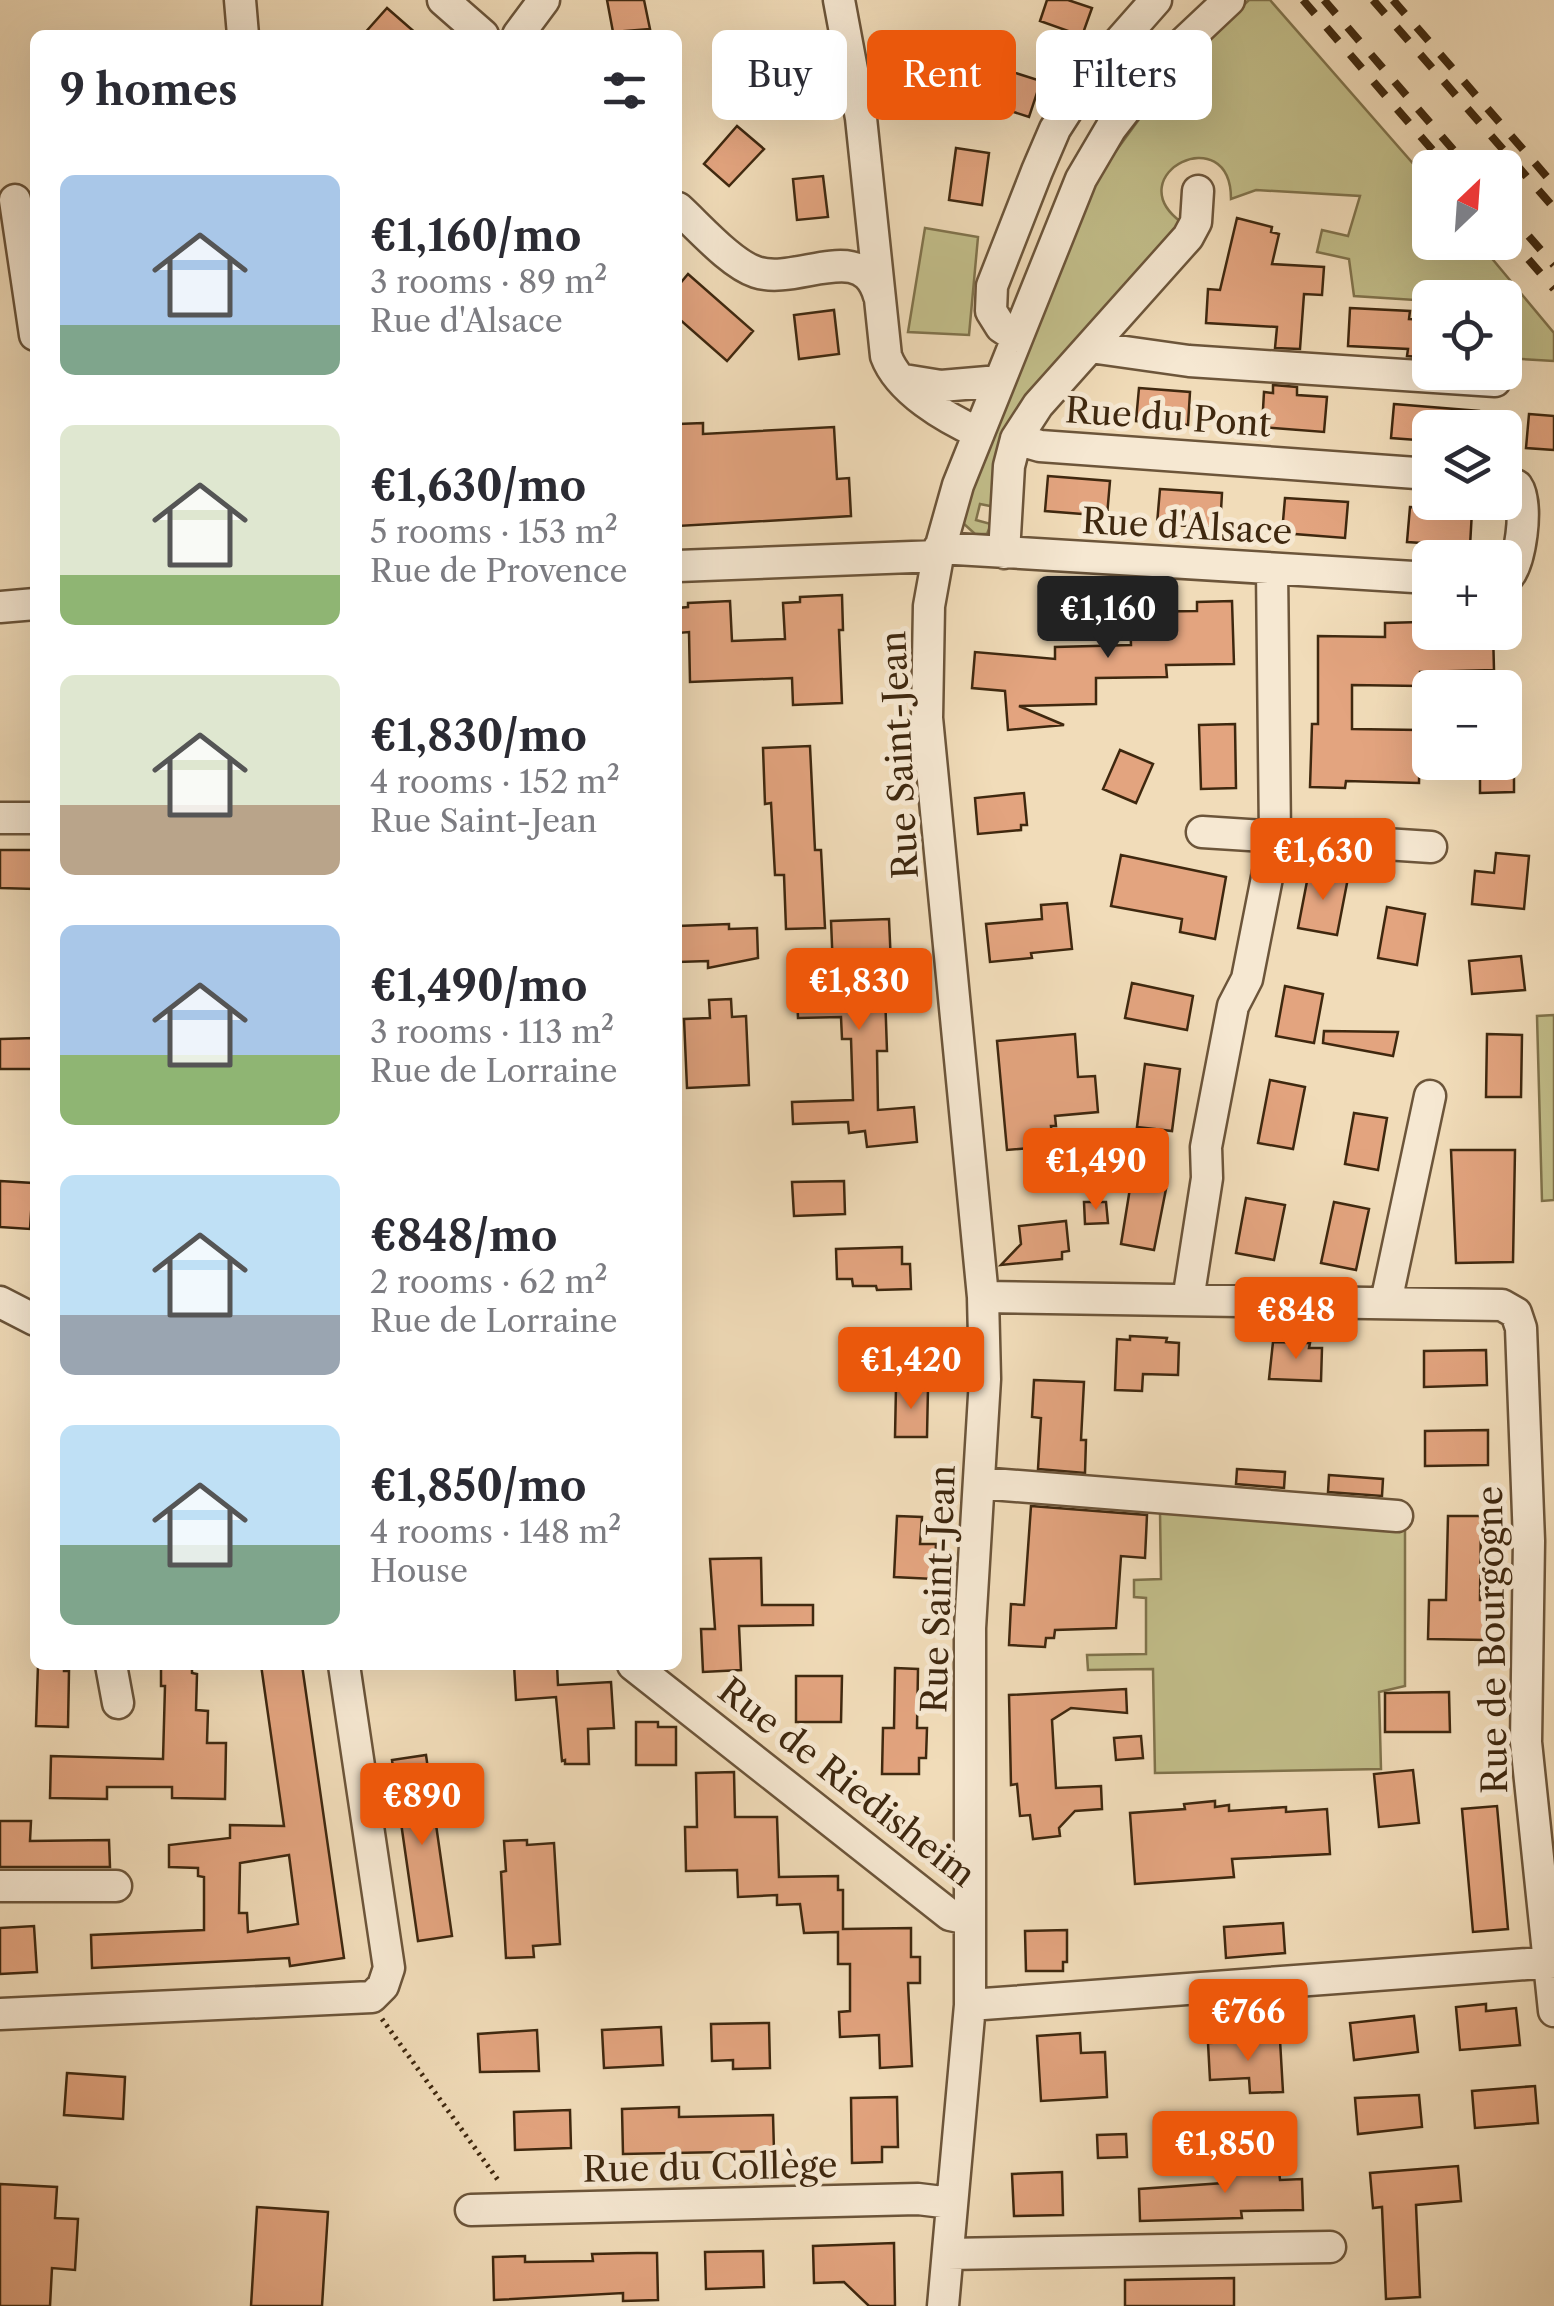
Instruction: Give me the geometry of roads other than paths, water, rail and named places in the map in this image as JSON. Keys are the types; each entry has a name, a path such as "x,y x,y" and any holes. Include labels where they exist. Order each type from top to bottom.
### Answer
{"street":[{"path":"240,0 243,30"},
{"path":"443,0 478,30"},
{"path":"522,30 544,0"},
{"path":"839,0 861,118 886,356 901,379 949,418 979,433"},
{"path":"1016,336 1001,327 991,311 992,286 1036,171 1055,129 1088,76 1156,0"},
{"name":"Rue Saint-Jean","path":"944,2306 970,2005 970,1628 985,1379 983,1297 928,718 929,606 938,552 979,433 1070,203 1111,128 1160,65 1229,0"},
{"path":"1016,439 1038,405 1188,237 1196,222 1198,191"},
{"path":"15,200 30,301"},
{"path":"682,215 750,270 774,274 853,266 870,276 879,297"},
{"path":"1090,346 1190,361 1412,375"},
{"path":"901,379 941,386 999,382"},
{"name":"Rue du Pont","path":"1004,553 1009,466 1016,439 1040,446 1412,473"},
{"name":"Rue d'Alsace","path":"682,566 938,552 1004,553 1412,577"},
{"path":"1188,1300 1207,1178 1209,1130 1233,1006 1247,980 1275,837 1272,569"},
{"path":"0,607 30,604"},
{"path":"0,818 30,818"},
{"path":"1202,832 1430,847"},
{"path":"983,1297 1386,1302 1430,1096"},
{"path":"0,1302 30,1317"},
{"name":"Rue de Bourgogne","path":"1386,1302 1502,1305 1516,1313 1522,1328 1542,1541 1526,1742 1554,2010"},
{"path":"979,1483 1396,1516"},
{"path":"112,1670 118,1703"},
{"path":"0,2014 372,1997 383,1986 389,1968 345,1670"},
{"name":"Rue de Riedisheim","path":"639,1670 950,1915 968,1919"},
{"path":"0,1886 116,1886"},
{"path":"970,2005 1552,1962"},
{"name":"Rue du Collège","path":"471,2210 918,2199 952,2203"},
{"path":"948,2254 1330,2247"}],"railway":[{"path":"1303,0 1432,150"},
{"path":"1324,0 1453,150"},
{"path":"1373,0 1554,208"},
{"path":"1393,0 1554,185"},
{"path":"1522,228 1554,265"},
{"path":"1522,252 1554,289"}]}
